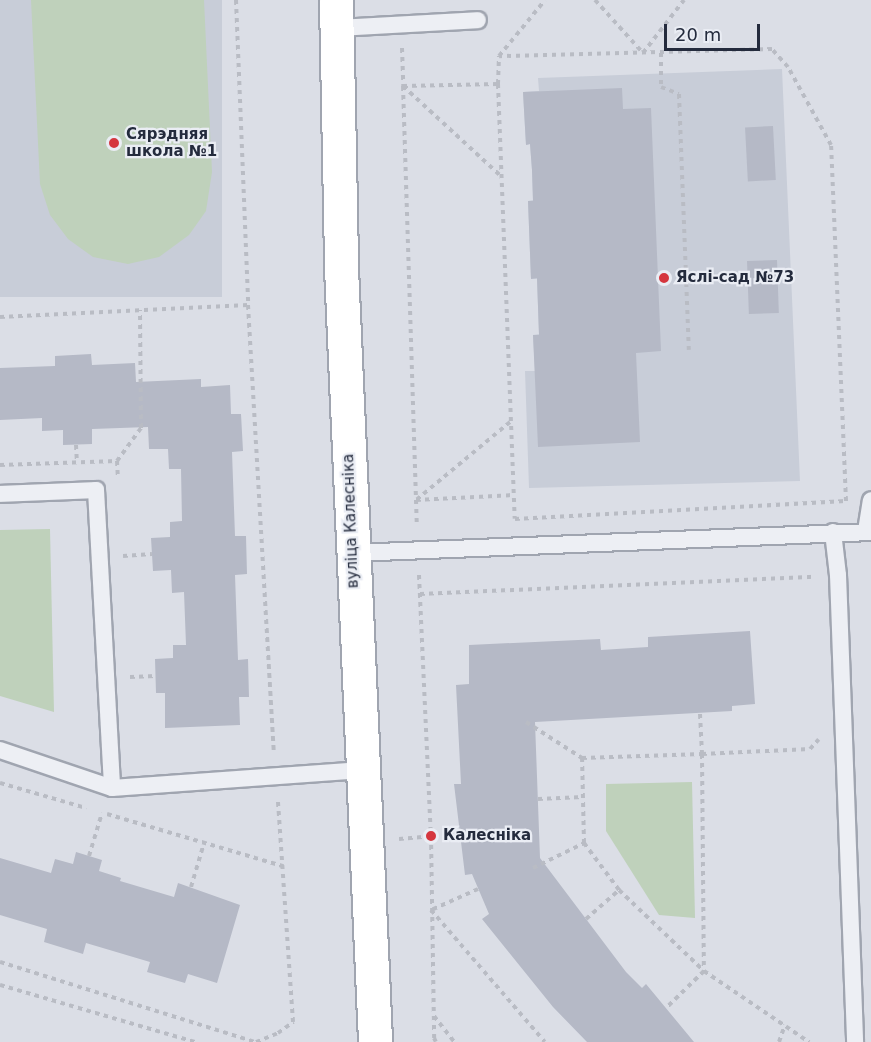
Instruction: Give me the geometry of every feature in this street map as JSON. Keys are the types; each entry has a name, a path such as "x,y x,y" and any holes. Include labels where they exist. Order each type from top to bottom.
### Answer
{"street":[{"name":"вуліца Калесніка","path":"336,14 341,268 375,1042"}],"lane":[{"path":"336,14 402,24 478,20"},
{"path":"0,494 96,490 112,788"},
{"path":"353,553 869,532 871,501"},
{"path":"833,532 838,575 855,1042"},
{"path":"0,750 112,788 362,770"}],"path":[{"path":"0,962 256,1042 278,1033 294,1022 276,776 248,306 236,0"},
{"path":"499,56 772,49 788,67 831,145 846,501 514,519 498,84 499,56 545,0"},
{"path":"595,0 643,53"},
{"path":"643,53 684,0"},
{"path":"402,24 416,500 434,1038 436,1042"},
{"path":"661,52 661,87 679,94 689,350"},
{"path":"403,86 498,84"},
{"path":"403,86 502,177"},
{"path":"0,316 248,306"},
{"path":"118,485 117,461 141,428 140,310"},
{"path":"416,500 511,422"},
{"path":"76,445 77,462"},
{"path":"0,465 117,461"},
{"path":"416,500 514,495"},
{"path":"121,544 122,567"},
{"path":"122,556 152,554"},
{"path":"420,594 819,576 819,588"},
{"path":"126,667 126,678 156,676"},
{"path":"666,1008 704,971 700,714"},
{"path":"526,722 582,758 810,748 825,733"},
{"path":"582,758 584,843 619,890 704,971 809,1042"},
{"path":"0,783 283,866"},
{"path":"538,799 583,797"},
{"path":"89,856 102,813"},
{"path":"191,887 204,843"},
{"path":"532,868 584,843"},
{"path":"431,910 478,889"},
{"path":"586,919 619,890"},
{"path":"431,910 545,1042"},
{"path":"0,984 195,1042"},
{"path":"434,1015 454,1042"},
{"path":"779,1042 784,1024"}],"shaded area":[{"name":"Сярэдняя школа №1","path":"0,0 222,0 222,297 0,297"},
{"name":"Яслі-сад №73","path":"782,69 800,481 529,488 525,371 535,371 533,335 539,334 537,279 531,279 528,201 533,200 532,170 530,144 526,145 523,92 539,91 538,78"}],"green space":[{"name":"Сярэдняя школа №1","path":"31,0 204,0 212,172 206,211 189,235 159,257 128,264 93,257 68,239 50,215 40,184"},
{"path":"50,529 54,712 0,696 0,530"},
{"path":"692,782 695,918 659,915 606,831 606,784"}],"building":[{"path":"622,88 623,109 651,108 661,351 636,353 640,442 538,447 533,335 539,335 537,278 531,279 528,201 533,201 532,170 530,144 526,145 523,92"},
{"path":"773,126 776,180 748,181 745,127"},
{"path":"777,260 779,313 749,314 747,261"},
{"path":"91,354 92,365 135,363 136,382 201,379 201,387 230,385 231,414 241,414 243,451 232,452 235,536 246,536 247,574 235,575 238,660 248,659 249,697 239,697 240,725 165,728 165,693 156,693 155,659 173,658 173,645 186,645 184,592 172,593 171,570 153,571 151,538 170,537 170,522 182,521 181,469 169,469 168,449 149,449 148,427 92,429 92,444 63,445 63,430 42,431 42,418 0,420 0,368 55,366 55,356"},
{"path":"750,631 755,704 732,706 732,711 535,722 540,858 626,972 642,988 646,984 694,1042 587,1042 553,1007 482,919 489,914 472,874 465,875 454,784 461,784 456,685 469,684 469,645 600,639 601,650 648,647 648,637"},
{"path":"76,852 102,860 99,871 121,878 120,881 174,897 178,883 240,905 217,983 188,974 185,983 147,972 150,962 86,943 83,954 44,942 47,929 0,915 0,858 51,873 55,859 73,864"}],"place":[{"name":"Сярэдняя школа №1","path":"114,143"},
{"name":"Яслі-сад №73","path":"664,278"},
{"name":"Калесніка","path":"431,836"}]}
